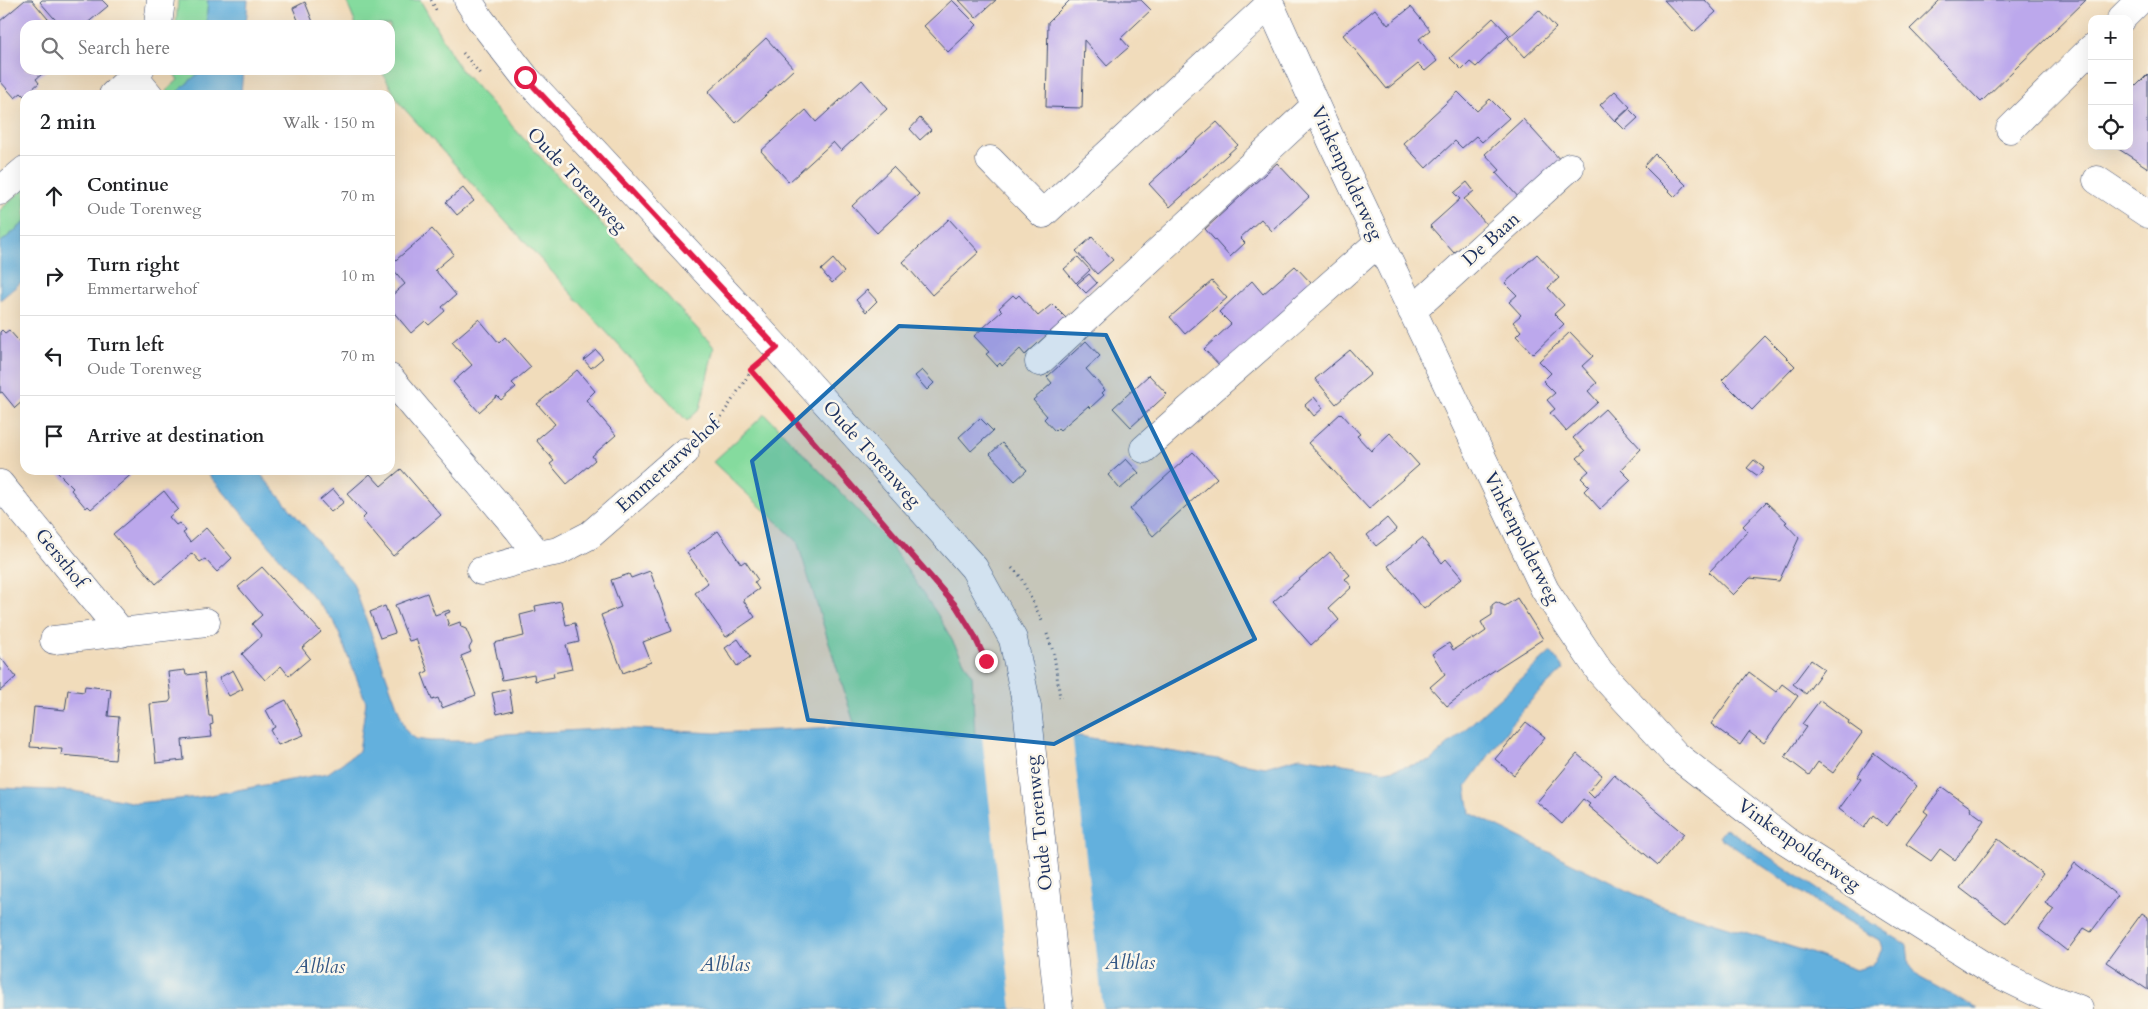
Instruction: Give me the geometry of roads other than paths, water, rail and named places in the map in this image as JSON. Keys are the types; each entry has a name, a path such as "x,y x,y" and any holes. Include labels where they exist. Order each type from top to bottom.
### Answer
{"street":[{"path":"158,20 160,0"},
{"name":"Oude Torenweg","path":"468,0 480,19 525,77 777,348 974,568 1013,639 1026,706 1059,1009"},
{"path":"2125,15 2140,0"},
{"path":"990,160 1043,214 1269,2"},
{"name":"Vinkenpolderweg","path":"1269,2 1379,242 1419,304 1545,590 1600,672 1676,755 1785,840 1984,966 2048,998 2079,1009"},
{"path":"2010,129 2088,52"},
{"path":"123,90 141,81"},
{"path":"1039,362 1316,106"},
{"name":"De Baan","path":"1419,304 1570,167"},
{"path":"0,191 20,174"},
{"path":"2097,180 2148,214"},
{"path":"1144,449 1379,242"},
{"path":"395,384 538,555"},
{"name":"Emmertarwehof","path":"481,571 559,551 590,535 685,452"},
{"name":"Gersthof","path":"0,484 122,633"},
{"path":"54,640 206,622"}],"water":[{"path":"208,0 248,0 246,20 206,20"},
{"path":"196,75 243,75 241,90 180,90"},
{"path":"20,226 20,283 0,300 0,243"},
{"name":"Alblas","path":"209,475 261,475 353,583 406,731 416,739 430,741 473,741 506,734 618,728 715,733 855,726 975,737 1079,736 1265,767 1300,757 1386,771 1430,761 1551,652 1564,669 1534,697 1516,718 1466,787 1470,813 1655,904 1808,952 1856,970 1870,966 1876,961 1882,949 1879,940 1845,921 1719,837 1726,828 1838,903 1907,945 1909,964 1919,977 1977,1009 0,1009 0,788 74,791 136,803 200,797 328,773 359,751 366,702 335,623"}]}
